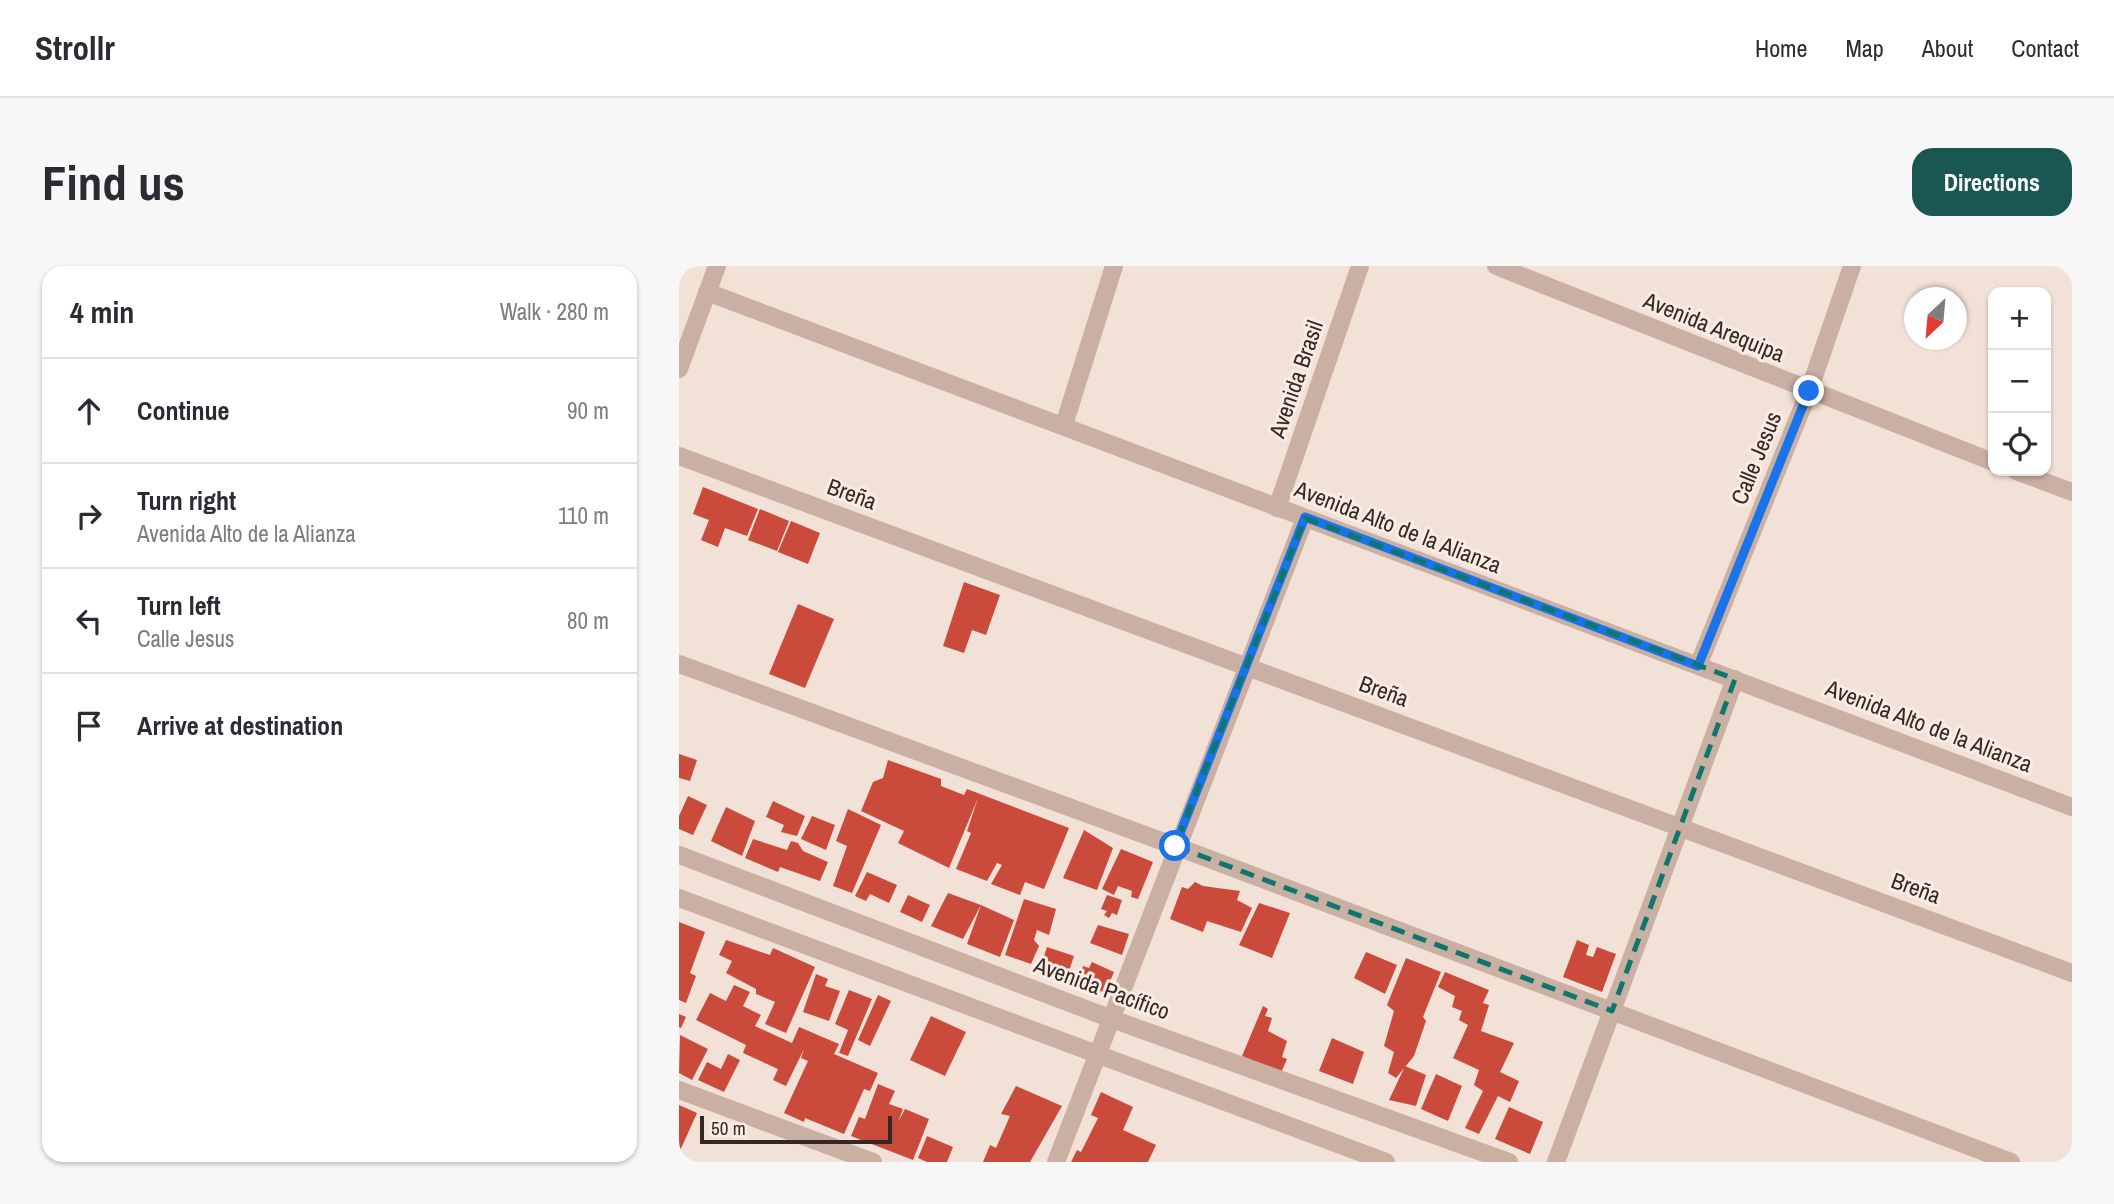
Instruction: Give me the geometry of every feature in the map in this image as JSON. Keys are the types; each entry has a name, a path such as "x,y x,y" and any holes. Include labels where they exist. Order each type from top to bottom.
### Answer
{"street":[{"path":"679,369 717,266"},
{"path":"1064,425 1114,266"},
{"name":"Avenida Brasil","path":"1277,508 1360,266"},
{"name":"Avenida Arequipa","path":"1496,266 1988,460"},
{"name":"Calle Jesus","path":"1698,666 1809,391 1852,266"},
{"name":"Avenida Alto de la Alianza","path":"707,292 2072,807"},
{"name":"Breña","path":"679,456 2072,973"},
{"path":"2029,476 2072,492"},
{"path":"1056,1162 1175,846 1248,667 1305,517"},
{"path":"679,664 1175,846 2011,1162"},
{"path":"1556,1162 1735,679"},
{"name":"Avenida Pacífico","path":"679,855 1112,1019 1509,1162"},
{"path":"679,898 1386,1162"},
{"path":"679,1090 873,1162"}],"highlighted area":[{"path":"1305,518 1735,679 1612,1011 1175,846"}],"building":[{"path":"703,487 758,509 747,536 725,528 718,547 701,540 709,520 693,514"},
{"path":"760,509 789,521 777,551 748,540"},
{"path":"791,521 820,533 808,564 778,552"},
{"path":"964,582 1000,595 986,635 972,630 964,653 943,646"},
{"path":"798,604 834,619 805,688 769,674"},
{"path":"679,754 697,760 690,781 679,778"},
{"path":"888,760 941,779 941,786 964,795 967,789 1069,828 1044,889 1025,882 1020,895 991,884 1002,865 997,863 987,881 956,869 971,833 967,831 978,798 949,868 898,843 904,831 861,811 873,782 883,778"},
{"path":"688,796 707,805 693,835 679,829 679,816"},
{"path":"773,801 805,816 797,836 781,832 784,825 766,817"},
{"path":"726,807 755,821 742,856 711,841"},
{"path":"848,809 881,825 852,893 833,886 847,846 836,841"},
{"path":"812,816 835,825 826,850 801,839"},
{"path":"1084,830 1113,848 1097,890 1063,878"},
{"path":"753,839 787,850 791,841 798,843 803,851 828,862 820,881 780,867 778,872 745,858"},
{"path":"1121,849 1153,862 1138,899 1131,897 1132,891 1118,886 1114,895 1102,889"},
{"path":"867,872 897,885 889,903 870,894 866,901 855,896"},
{"path":"1195,882 1203,886 1240,891 1237,900 1252,908 1241,932 1207,921 1203,932 1170,919 1182,887 1188,889"},
{"path":"948,893 981,905 963,939 931,926"},
{"path":"908,895 930,905 922,922 900,912"},
{"path":"1107,895 1122,900 1117,915 1112,913 1109,918 1104,915 1107,911 1101,909"},
{"path":"1024,899 1056,909 1049,935 1037,930 1034,940 1039,946 1031,964 1005,955"},
{"path":"1259,903 1290,913 1272,958 1239,945"},
{"path":"981,905 1014,920 1000,957 967,944"},
{"path":"679,922 705,932 690,973 696,976 686,1003 679,1000"},
{"path":"1098,925 1129,934 1122,955 1090,943"},
{"path":"726,940 770,955 773,948 815,967 786,1033 765,1024 775,1002 756,994 756,989 726,973 732,961 719,955"},
{"path":"1577,940 1589,945 1586,955 1593,957 1597,947 1616,954 1602,992 1563,977"},
{"path":"1047,947 1074,956 1066,980 1039,971"},
{"path":"1366,952 1397,965 1385,994 1354,978"},
{"path":"1406,958 1441,972 1423,1017 1426,1021 1414,1056 1396,1078 1388,1073 1394,1052 1384,1046 1394,1011 1387,1005"},
{"path":"1092,962 1114,972 1105,993 1077,981 1083,966 1089,968"},
{"path":"1445,972 1489,990 1483,1003 1489,1005 1481,1031 1514,1043 1500,1072 1519,1081 1510,1102 1498,1096 1479,1134 1465,1128 1483,1091 1474,1085 1479,1070 1453,1058 1468,1025 1459,1020 1462,1011 1452,1007 1455,996 1438,987"},
{"path":"816,974 828,979 825,986 840,991 829,1021 803,1012"},
{"path":"734,985 750,992 743,1006 761,1015 755,1026 792,1043 799,1027 839,1044 834,1054 878,1073 870,1091 864,1089 844,1134 805,1118 804,1122 784,1113 808,1061 801,1058 804,1049 786,1086 773,1080 778,1069 743,1053 746,1045 696,1020 710,993 726,1001"},
{"path":"849,990 872,999 848,1056 839,1053 848,1030 835,1024"},
{"path":"878,995 891,1001 870,1046 858,1040"},
{"path":"1263,1006 1268,1009 1265,1016 1272,1018 1268,1031 1287,1041 1282,1057 1287,1059 1281,1073 1242,1056"},
{"path":"679,1014 686,1017 681,1028 679,1027"},
{"path":"931,1016 966,1032 945,1076 910,1060"},
{"path":"680,1035 708,1049 692,1080 679,1073"},
{"path":"1332,1038 1364,1052 1353,1084 1319,1071"},
{"path":"728,1054 740,1060 724,1092 698,1080 707,1062 721,1069"},
{"path":"1405,1066 1426,1075 1416,1106 1389,1100"},
{"path":"1436,1074 1462,1086 1448,1121 1421,1109"},
{"path":"878,1084 895,1091 889,1104 903,1109 898,1122 905,1109 929,1119 913,1160 851,1136 859,1117 865,1119"},
{"path":"1016,1086 1062,1106 1030,1162 983,1162 990,1145 996,1148 1010,1116 1001,1114"},
{"path":"1101,1092 1133,1107 1123,1130 1156,1145 1148,1162 1071,1162 1077,1150 1081,1152 1098,1118 1091,1115"},
{"path":"679,1105 697,1113 679,1153"},
{"path":"1509,1107 1543,1122 1530,1154 1495,1139"},
{"path":"927,1136 953,1147 947,1162 927,1162 918,1158"}],"route":[{"path":"1175,846 1248,667 1305,517 1698,666 1809,391"}]}
